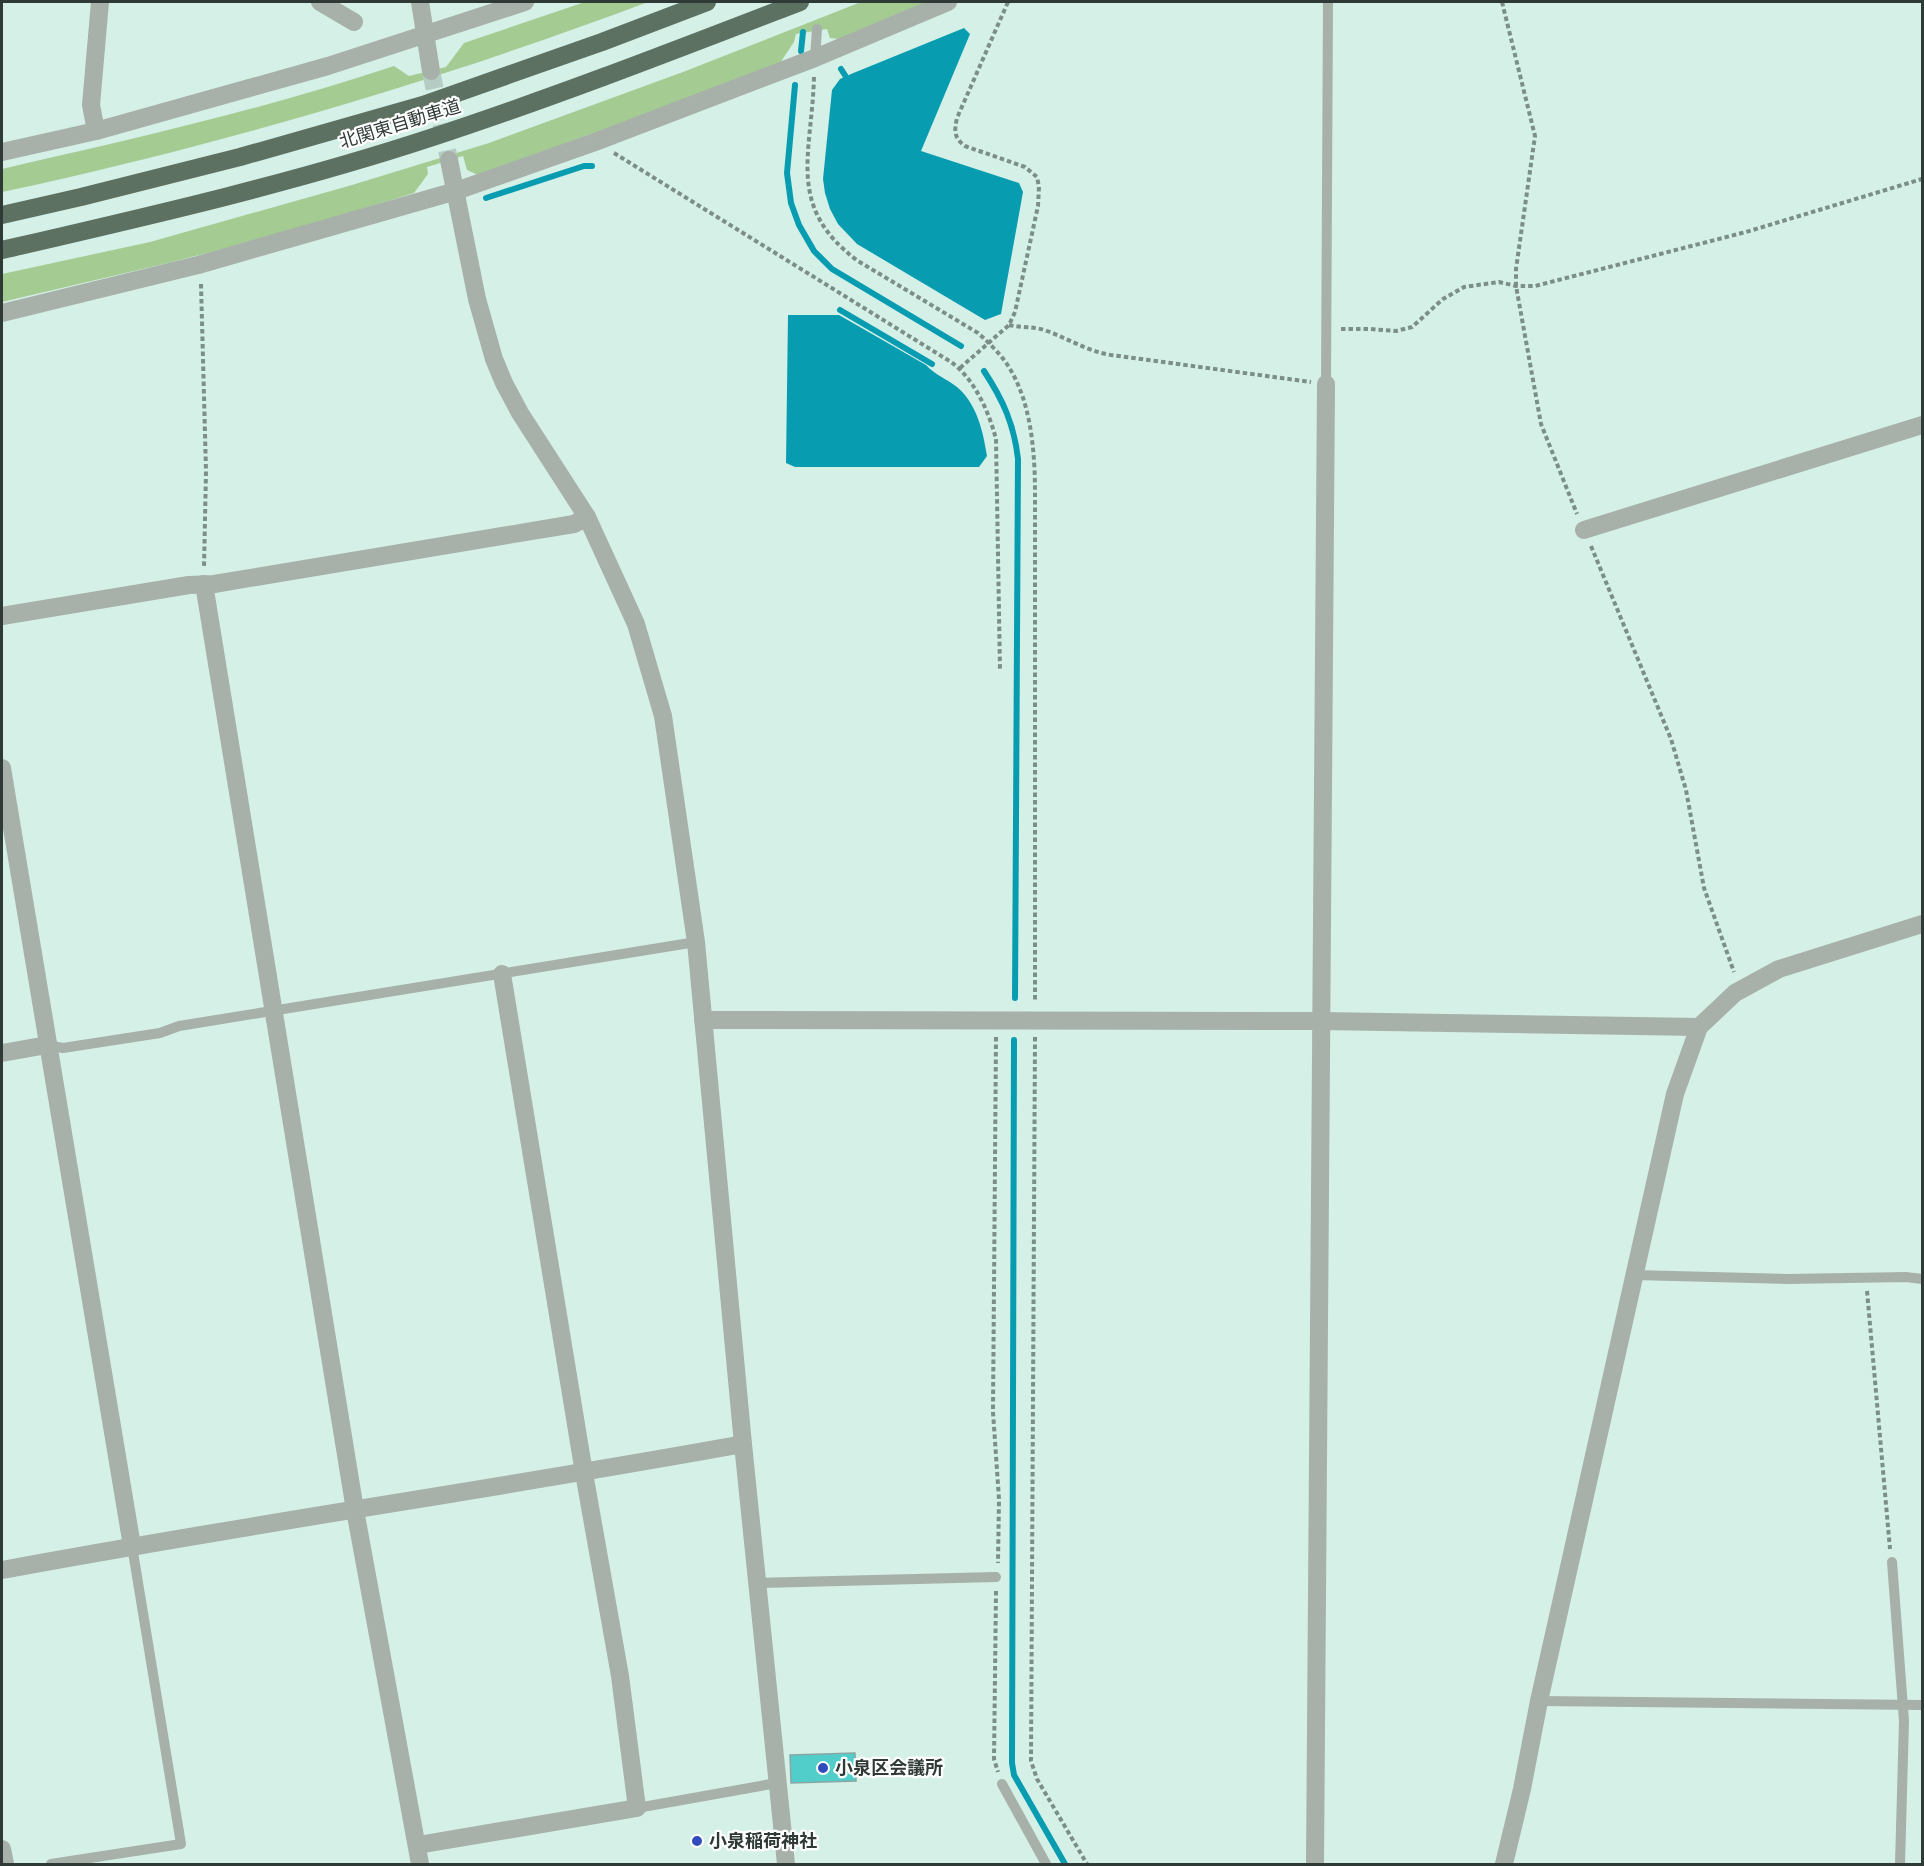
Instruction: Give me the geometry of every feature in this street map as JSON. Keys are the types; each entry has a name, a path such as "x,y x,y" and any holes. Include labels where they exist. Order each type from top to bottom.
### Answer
{"highway":[{"name":"北関東自動車道","path":"2,215 92,195 240,157 423,105 602,42 707,2"},
{"name":"北関東自動車道","path":"2,250 243,192 420,141 613,74 800,2"}],"street":[{"path":"96,131 91,105 100,2"},
{"path":"320,2 354,22"},
{"path":"420,2 431,71"},
{"path":"2,152 96,131 306,72 426,34 492,7 525,2"},
{"path":"2,313 198,265 456,191 595,142 815,58 948,2"},
{"path":"449,160 477,299 494,359 520,413 588,517 636,624 663,716 696,942 743,1444 786,1864"},
{"path":"1315,1864 1326,384"},
{"path":"1584,530 1923,425"},
{"path":"2,616 574,524 588,517"},
{"path":"204,584 355,1510 420,1864"},
{"path":"2,768 132,1546"},
{"path":"1504,1864 1675,1094 1699,1027 1740,990 1779,969 1923,924"},
{"path":"418,1845 637,1808 620,1676 584,1473 502,974"},
{"path":"703,1020 1321,1021 1699,1027"},
{"path":"2,1053 47,1045"},
{"path":"2,1570 132,1546 584,1473 743,1444"},
{"path":"2,1850 6,1864"}],"lane":[{"path":"1326,384 1328,2"},
{"path":"815,58 817,29"},
{"path":"47,1045 63,1048 160,1033 179,1026 696,942"},
{"path":"1634,1275 1743,1279 1866,1277 1923,1279"},
{"path":"51,1864 181,1844 132,1546"},
{"path":"1892,1562 1903,1705 1900,1864"},
{"path":"757,1583 996,1577"},
{"path":"1539,1701 1923,1705"},
{"path":"637,1808 777,1783"},
{"path":"1002,1784 1046,1864"}],"path":[{"path":"960,368 1009,325 1015,312 1038,206 1037,177 1025,167 965,146 957,140 954,130 957,118 1008,2"},
{"path":"1502,2 1535,136 1516,269 1516,286 1541,424 1671,739 1686,790 1704,888 1740,990"},
{"path":"815,58 807,163 810,197 824,228 843,250 858,261 978,333 1002,357 1019,390 1035,459 1031,1754 1037,1779 1087,1864"},
{"path":"595,142 960,368 992,422 996,439 1000,671"},
{"path":"1327,330 1396,331 1412,327 1443,299 1464,287 1499,282 1516,286 1535,286 1746,232 1923,179"},
{"path":"198,265 201,282 206,471 204,584"},
{"path":"1009,325 1033,327 1084,348 1111,356 1326,384"},
{"path":"997,1021 993,1412 999,1499 999,1553 996,1577 994,1759 1002,1784"},
{"path":"1866,1277 1892,1562"}],"green space":[{"path":"585,2 648,2 489,58 328,109 166,154 2,192 2,169 248,110 394,66 409,76 446,67 464,43"},
{"path":"861,2 926,2 840,39 830,38 827,29 796,34 794,42 780,63 478,175 467,170 463,156 427,167 428,174 414,193 289,232 2,302 2,274 150,242 352,185 489,143 683,72"}],"water":[{"path":"964,28 970,34 921,151 1019,183 1023,192 1001,314 985,320 857,244 838,224 830,209 823,179 832,90 840,79"},
{"path":"788,315 839,315 926,365 957,387 970,401 981,428 987,456 979,467 795,467 786,463"}],"building":[{"name":"小泉区会議所","path":"855,1753 856,1781 791,1783 790,1755"}],"waterway":[{"path":"801,51 803,32"},
{"path":"841,69 850,83"},
{"path":"795,85 787,173 791,203 799,225 814,251 832,269 961,346"},
{"path":"486,198 584,166 592,166"},
{"path":"840,310 932,364"},
{"path":"984,371 1007,413 1018,459 1015,998"},
{"path":"1014,1040 1012,1763 1014,1775 1065,1864"}],"tunnel":[{"path":"431,71 449,160"}],"place":[{"name":"小泉区会議所","path":"823,1768"},
{"name":"小泉稲荷神社","path":"697,1841"}]}
